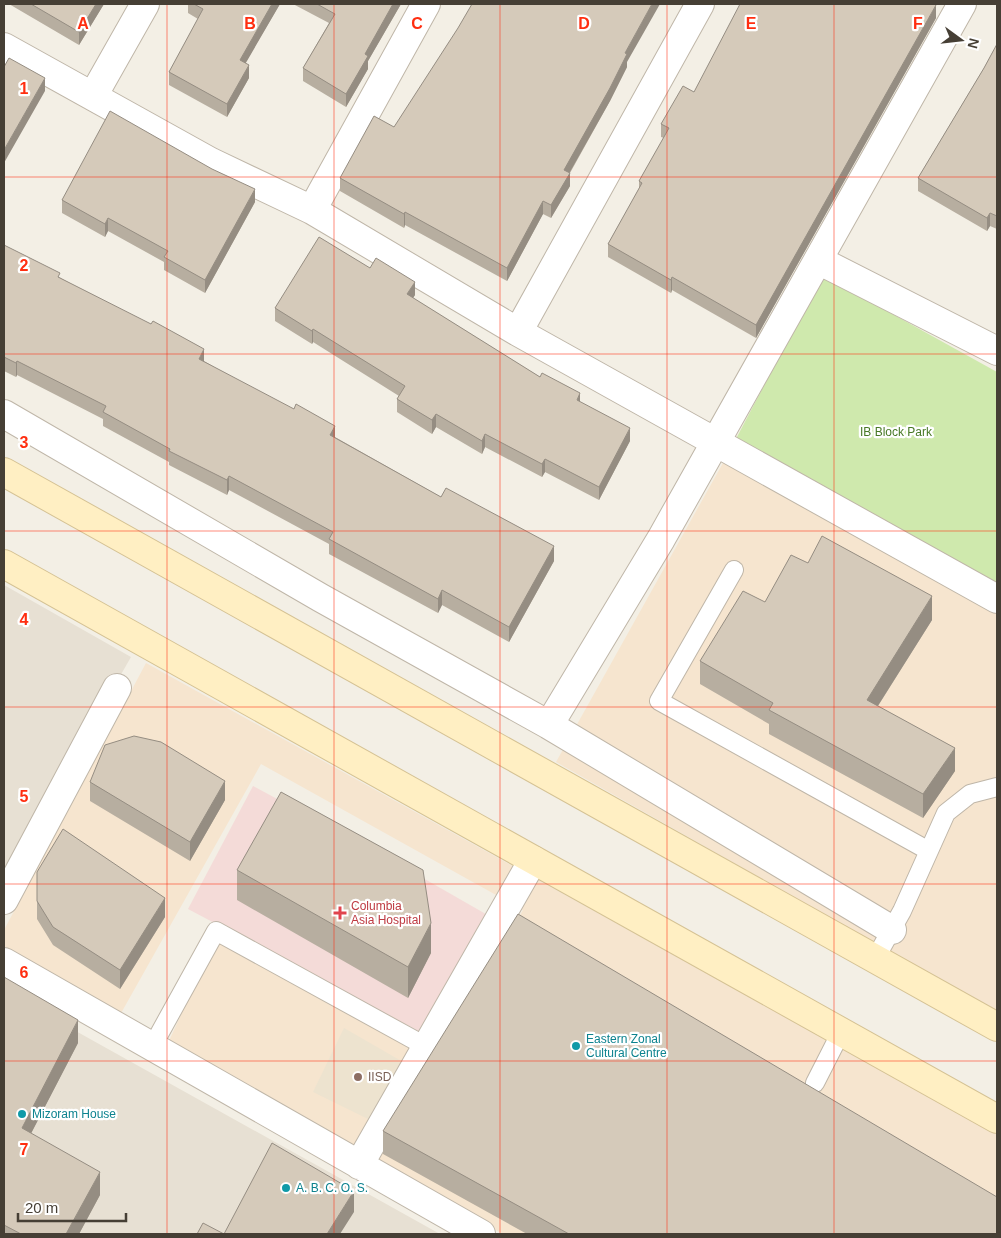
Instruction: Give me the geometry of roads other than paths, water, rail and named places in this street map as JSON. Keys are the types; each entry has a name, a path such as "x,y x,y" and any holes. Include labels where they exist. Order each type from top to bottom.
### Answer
{"main road":[{"path":"4,472 997,1028"},
{"path":"4,564 997,1119"}],"street":[{"path":"94,96 145,4"},
{"path":"312,210 426,4"},
{"path":"518,332 700,4"},
{"path":"550,725 661,539 962,4"},
{"path":"4,48 212,162 312,210 518,332 716,441 997,600"},
{"path":"818,260 997,351"},
{"path":"4,414 321,598 550,725 892,930"},
{"path":"4,900 117,688"},
{"path":"359,1165 533,860"},
{"path":"4,962 481,1234"}],"lane":[{"path":"734,570 659,701 929,851"},
{"path":"875,959 892,930 946,813 970,794 997,787"},
{"path":"152,1047 216,931 427,1047"},
{"path":"815,1083 841,1032"}],"place":[{"name":"Columbia Asia Hospital","path":"340,913"},
{"name":"Eastern Zonal Cultural Centre","path":"576,1046"},
{"name":"IISD","path":"358,1077"},
{"name":"Mizoram House","path":"22,1114"},
{"name":"A. B. C. O. S.","path":"286,1188"}],"park label":[{"name":"IB Block Park","path":"896,432"}]}
